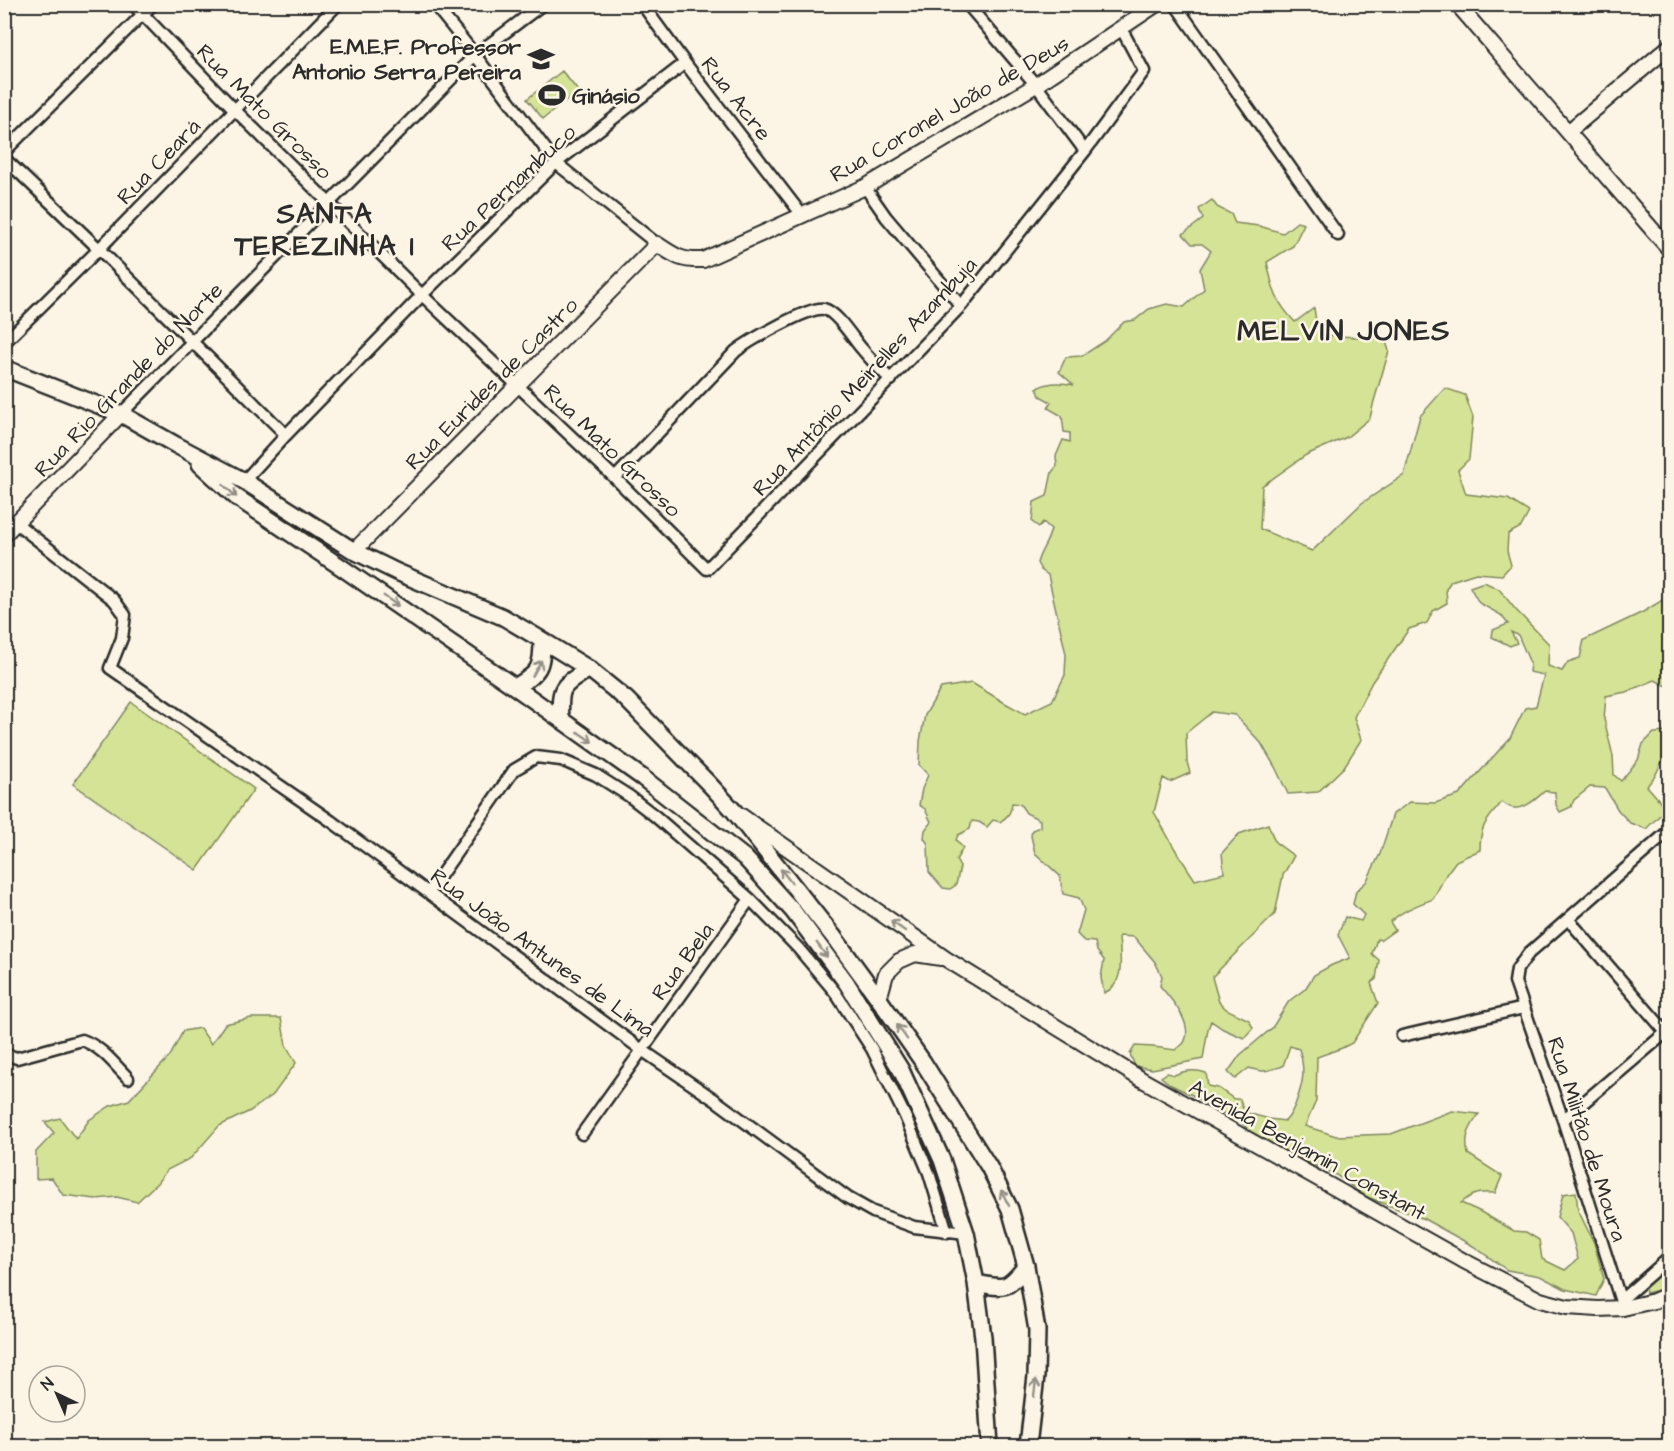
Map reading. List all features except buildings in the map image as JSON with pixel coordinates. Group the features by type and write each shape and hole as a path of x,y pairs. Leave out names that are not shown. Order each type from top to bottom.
{"main road":[{"path":"4,368 122,414 244,481 354,550 398,572 503,617 542,640 589,669 626,699 734,811 833,936 923,1062 989,1167 1010,1209 1026,1266 1037,1330 1036,1376 1028,1446"},
{"path":"187,451 236,497 515,687 643,778 745,858 793,910 846,982 901,1070 942,1160 966,1233 976,1283 983,1337 990,1446"},
{"path":"515,687 532,676 542,660 542,640"},
{"path":"561,719 559,696 566,684 589,669"},
{"path":"976,1283 1004,1287 1014,1280 1026,1266"}],"street":[{"name":"Rua Mato Grosso","path":"133,4 234,110 615,478 707,570"},
{"path":"4,152 153,4"},
{"name":"Rua Ceará","path":"4,343 338,4"},
{"path":"434,4 556,163 657,244"},
{"name":"Rua Rio Grande do Norte","path":"4,535 475,55 543,4"},
{"name":"Rua Acre","path":"642,4 802,214"},
{"path":"967,4 1036,85 1085,151"},
{"name":"Rua Coronel João de Deus","path":"657,244 676,256 688,260 703,260 864,187 1036,85 1157,4"},
{"path":"1175,4 1338,235"},
{"path":"1457,4 1670,250"},
{"name":"Rua Antônio Meirelles Azambuja","path":"707,570 961,306 1085,151 1144,71 1121,28"},
{"path":"1568,132 1670,46"},
{"name":"Rua Pernambuco","path":"244,481 422,294 556,163 685,63"},
{"path":"4,158 286,435"},
{"path":"864,187 886,217 961,306"},
{"name":"Rua Eurides de Castro","path":"354,550 657,244"},
{"path":"615,478 736,351 750,341 811,310 823,309 834,314 862,350 891,380"},
{"name":"Rua João Antunes de Lima","path":"16,523 114,600 125,615 122,638 110,668 331,820 642,1050 715,1100 848,1198 873,1212 914,1227 966,1233"},
{"path":"429,892 514,770 536,757 561,760 596,775 629,796 750,898 798,948 835,992 872,1049 905,1116 925,1163 947,1232"},
{"name":"Avenida Benjamin Constant","path":"734,811 946,959 1141,1079 1464,1261 1540,1300 1567,1307 1598,1309 1654,1301 1670,1294"},
{"path":"1563,1120 1668,1033 1568,919 1670,830"},
{"name":"Rua Bela","path":"582,1134 750,898"},
{"name":"Rua Militão de Moura","path":"1568,919 1522,960 1517,969 1515,982 1563,1120 1622,1304"},
{"name":"Avenida Benjamin Constant","path":"879,999 886,975 899,961 915,954 946,959"},
{"path":"1402,1036 1524,1008"},
{"path":"4,1054 17,1058 82,1040 92,1043 105,1053 128,1078"},
{"path":"1622,1304 1670,1257"}],"green space":[{"name":"Ginásio","path":"562,71 578,91 543,119 527,99"},
{"path":"1212,200 1217,207 1231,214 1235,223 1259,226 1283,233 1297,222 1304,224 1293,246 1267,262 1273,288 1283,308 1295,322 1314,308 1316,321 1326,335 1385,338 1389,351 1370,418 1347,437 1306,455 1262,486 1260,529 1312,551 1362,503 1404,475 1420,416 1445,388 1465,395 1473,417 1469,459 1458,470 1466,494 1508,499 1529,512 1521,527 1508,534 1507,551 1511,565 1502,575 1476,573 1451,581 1446,589 1447,603 1433,611 1427,623 1409,629 1372,682 1354,717 1361,740 1344,767 1318,792 1288,794 1261,743 1235,715 1212,712 1186,733 1187,762 1190,773 1170,782 1163,778 1154,812 1195,880 1224,873 1222,853 1239,834 1268,824 1275,842 1294,856 1283,875 1275,914 1212,977 1219,1002 1226,1009 1249,1020 1253,1028 1244,1038 1211,1021 1203,1059 1152,1069 1135,1066 1130,1054 1135,1046 1175,1050 1183,1044 1186,1037 1184,1021 1176,1005 1160,986 1162,976 1155,962 1134,937 1119,936 1119,976 1111,989 1104,993 1101,978 1104,960 1097,951 1095,942 1084,941 1077,934 1084,910 1079,898 1063,894 1060,876 1035,853 1031,836 1032,830 1040,827 1040,820 1026,813 1020,804 1012,803 1009,814 1000,822 993,820 987,827 972,821 970,829 958,835 956,840 963,848 956,860 960,867 956,885 950,889 943,888 929,872 928,844 924,838 925,830 931,822 925,809 919,805 928,775 919,765 920,741 925,715 941,688 972,683 1025,714 1052,701 1065,675 1066,654 1048,575 1037,563 1051,529 1043,522 1039,527 1032,522 1034,502 1047,496 1052,472 1057,466 1056,456 1063,440 1070,442 1070,433 1064,432 1062,416 1048,408 1051,402 1040,396 1037,388 1055,383 1074,385 1059,372 1066,357 1082,356 1105,341 1124,322 1135,320 1149,309 1167,304 1184,307 1204,289 1200,269 1211,251 1202,244 1192,244 1183,234 1203,219 1199,209"},
{"path":"1484,582 1499,589 1549,644 1548,666 1562,671 1568,662 1580,658 1584,640 1643,612 1669,596 1669,687 1655,680 1626,692 1606,696 1604,719 1613,756 1614,775 1621,781 1638,760 1643,744 1654,733 1669,732 1669,749 1647,786 1660,801 1664,811 1646,829 1630,823 1618,810 1605,788 1590,787 1574,800 1571,807 1560,812 1556,805 1555,792 1545,791 1520,808 1510,807 1502,802 1485,823 1481,834 1480,850 1456,861 1433,899 1400,914 1390,922 1395,930 1381,940 1377,939 1372,954 1379,960 1376,979 1371,983 1378,1003 1352,1043 1317,1057 1316,1101 1305,1126 1336,1136 1391,1134 1452,1111 1479,1114 1468,1133 1468,1154 1502,1176 1495,1193 1476,1194 1461,1203 1514,1231 1526,1232 1539,1240 1542,1259 1565,1270 1578,1259 1571,1233 1557,1217 1563,1194 1576,1192 1578,1210 1594,1243 1604,1279 1596,1296 1565,1289 1540,1276 1507,1270 1473,1246 1424,1219 1367,1197 1336,1175 1279,1150 1251,1133 1236,1118 1217,1111 1161,1077 1167,1073 1174,1075 1190,1071 1206,1073 1208,1086 1218,1088 1234,1099 1240,1099 1244,1112 1285,1121 1290,1116 1303,1077 1299,1049 1290,1046 1283,1066 1266,1071 1249,1068 1235,1079 1228,1072 1240,1055 1272,1028 1289,1001 1305,989 1314,975 1350,958 1338,935 1345,917 1361,921 1364,915 1353,904 1356,891 1366,882 1380,854 1393,814 1410,802 1435,803 1459,795 1510,738 1525,708 1536,706 1544,675 1529,672 1530,663 1518,635 1511,632 1517,643 1510,646 1492,637 1493,630 1508,624 1501,615 1479,603 1470,587"},
{"path":"131,702 254,789 197,870 73,784"},
{"path":"251,1018 281,1018 286,1045 296,1063 273,1095 250,1111 219,1126 191,1158 167,1170 137,1202 117,1197 96,1199 63,1195 52,1178 36,1179 36,1152 54,1133 45,1122 60,1118 76,1139 89,1120 110,1106 129,1100 170,1056 183,1031 200,1028 211,1044 225,1024"},
{"path":"1669,1263 1669,1285 1646,1293 1644,1284"}],"place":[{"name":"E.M.E.F. Professor Antonio Serra Pereira","path":"541,59"},
{"name":"Ginásio","path":"552,95"}],"district":[{"name":"SANTA TEREZINHA I","path":"325,229"},
{"name":"MELVIN JONES","path":"1344,330"}]}
